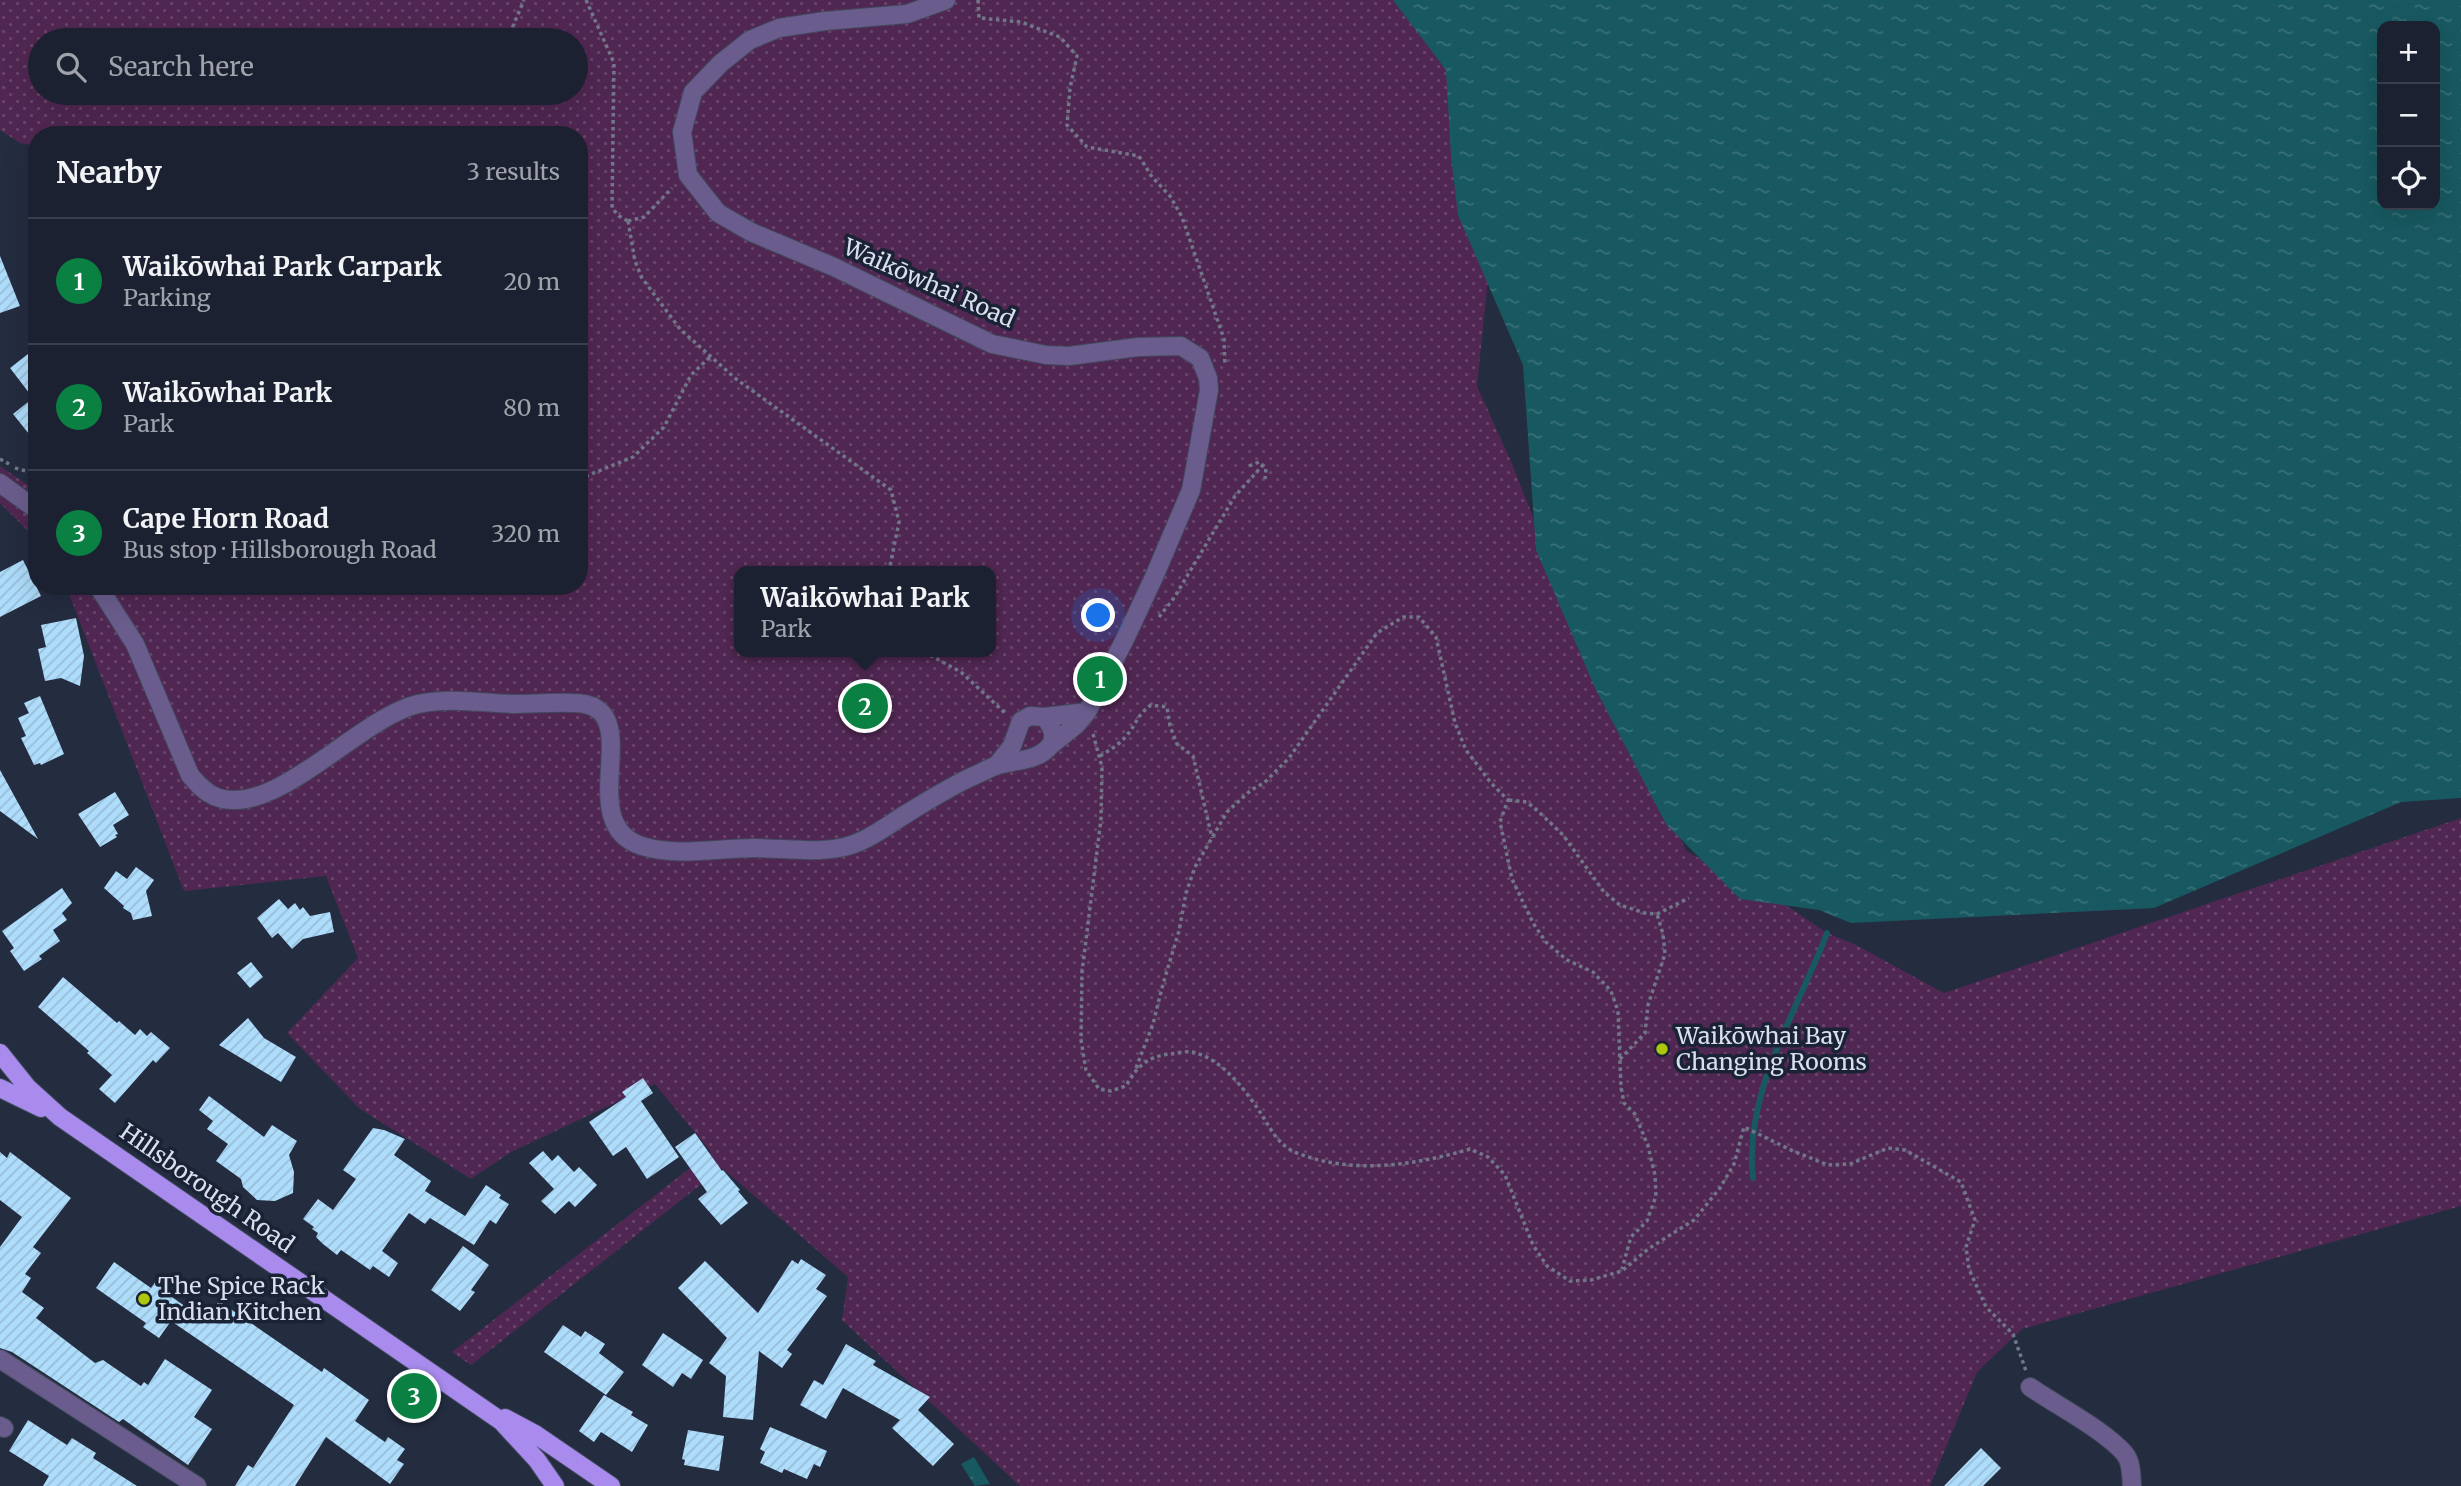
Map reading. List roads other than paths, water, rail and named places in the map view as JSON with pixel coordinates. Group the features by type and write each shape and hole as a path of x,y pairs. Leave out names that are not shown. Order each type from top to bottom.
{"main road":[{"name":"Hillsborough Road","path":"0,1053 28,1088 60,1117 501,1421 537,1460 555,1486"},
{"path":"0,1088 60,1117"},
{"path":"480,1405 534,1434 611,1486"}],"street":[{"name":"Waikōwhai Road","path":"105,595 135,644 190,775 202,789 215,797 230,800 263,795 281,786 391,714 416,705 453,701 511,704 576,702 594,708 609,723 611,734 608,792 614,825 630,841 662,849 821,850 851,845 953,786 996,766 1042,753 1076,725 1087,712 1125,639 1191,490 1209,390 1208,378 1200,358 1181,346 1138,347 1069,356 1046,355 992,344 834,267 751,232 718,214 688,175 681,132 693,92 721,62 750,40 779,28 802,24 908,14 946,0"},
{"path":"0,483 28,503"},
{"path":"996,766 1012,746 1021,721 1030,716 1087,712"},
{"path":"1045,717 1053,733 1051,745"},
{"path":"0,1359 197,1486"},
{"path":"2030,1387 2096,1431 2126,1455 2131,1467 2132,1486"}],"water":[{"path":"1393,0 2461,0 2461,798 2401,802 2154,908 1851,923 1819,910 1740,899 1666,824 1595,688 1536,550 1523,365 1458,215 1451,156 1446,70"},
{"path":"974,1457 990,1484 975,1486 961,1464"}],"waterway":[{"path":"1753,1178 1752,1146 1764,1083 1827,933"}],"place":[{"name":"Waikōwhai Park Carpark","path":"1100,679"},
{"name":"Waikōwhai Park","path":"865,706"},
{"name":"Waikōwhai Bay Changing Rooms","path":"1662,1049"},
{"name":"The Spice Rack Indian Kitchen","path":"144,1299"},
{"name":"Cape Horn Road","path":"414,1396"}]}
